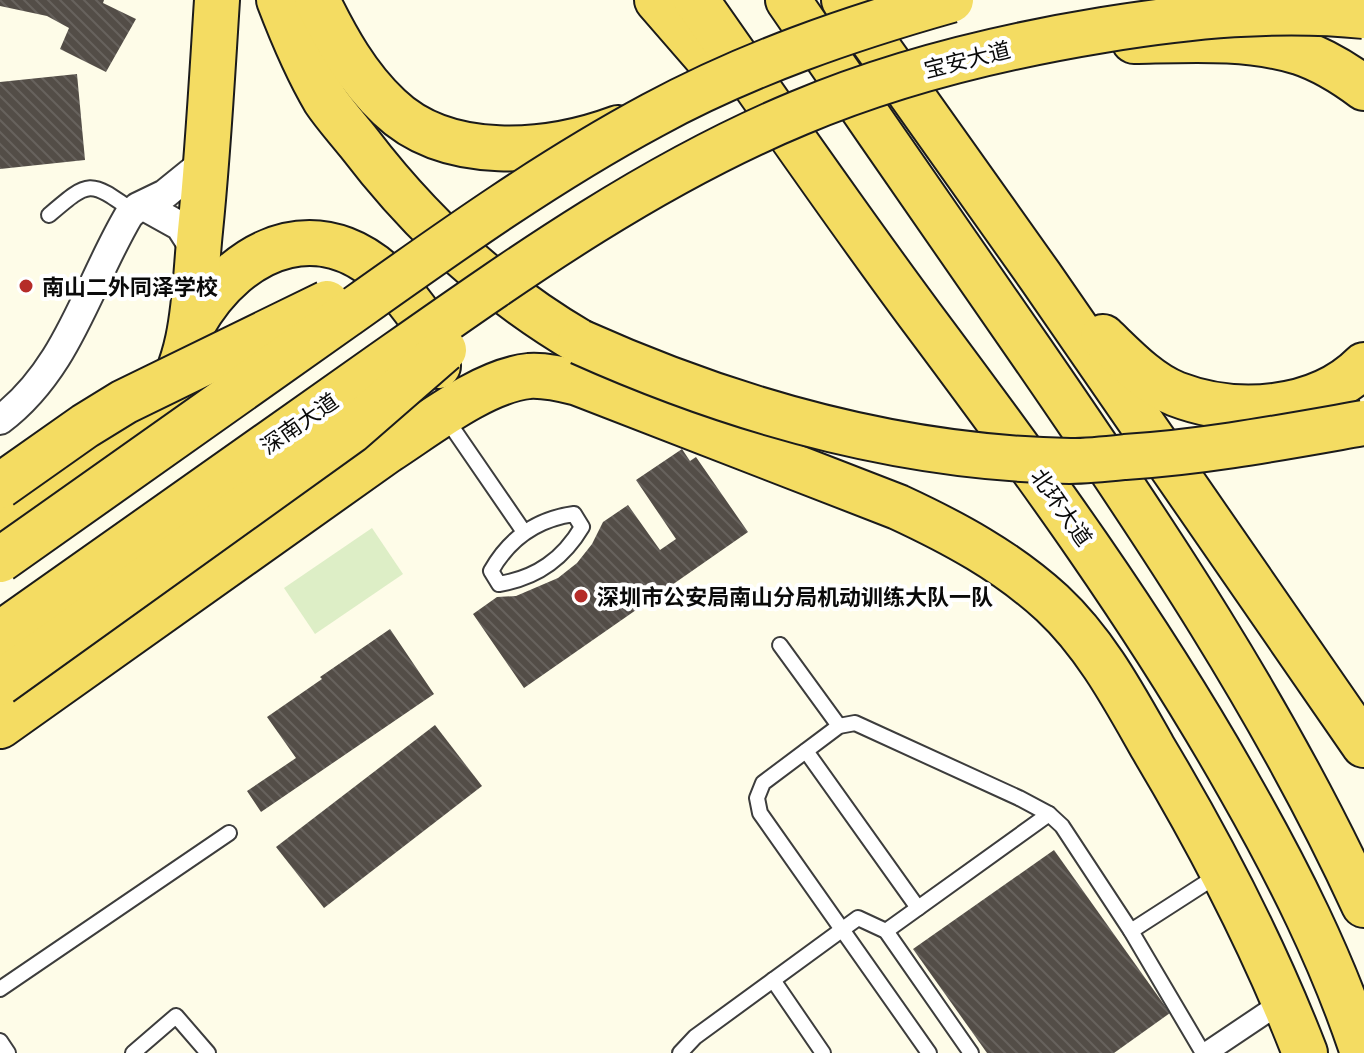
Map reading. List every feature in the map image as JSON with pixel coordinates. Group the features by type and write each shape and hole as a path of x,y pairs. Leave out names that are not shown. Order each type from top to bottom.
{"main road":[{"path":"0,530 142,427 173,384 191,328 207,160 217,0"},
{"path":"279,0 297,47 326,101 380,171 432,227 486,278 541,320 580,342 671,381 752,409 892,443 977,455 1072,461 1162,455 1249,444 1364,423"},
{"path":"317,0 370,89 391,110 416,128 441,138 476,146 554,144 596,136 654,114"},
{"path":"657,0 823,185"},
{"name":"北环大道","path":"696,0 823,185 1042,479 1165,660 1275,849 1321,941 1363,1053"},
{"path":"788,0 1119,479 1193,592 1265,712 1327,825 1364,905"},
{"path":"0,560 549,175 654,114 732,76 811,44 862,10 920,0"},
{"path":"862,10 951,0"},
{"path":"862,10 1040,276 1364,745"},
{"name":"宝安大道","path":"601,216 721,148 799,113 878,83 972,56 1170,19 1262,13 1364,16"},
{"path":"972,56 1069,44 1132,41 1247,43 1299,52 1336,68 1364,88"},
{"path":"0,683 351,431 534,270 601,216"},
{"name":"深南大道","path":"0,634 456,312 601,216"},
{"path":"0,486 124,402 312,311 464,232"},
{"path":"0,726 387,451 440,390 432,336 395,285 364,259 324,244 301,243 278,247 255,258 216,288 191,328"},
{"path":"1040,276 1134,366 1175,393 1220,405 1262,408 1315,396 1364,365"},
{"path":"440,390 483,391 528,376 578,383 898,507 943,528 1020,575 1054,605 1104,664 1197,821 1285,1000 1305,1053"},
{"path":"1165,660 1197,821"}],"street":[{"path":"0,420 33,392 58,357 124,222 138,208 185,180 207,160"},
{"path":"138,208 180,226 198,254"},
{"path":"1204,1053 1285,1000"}],"lane":[{"path":"49,215 79,189 101,189 138,208"},
{"path":"440,390 524,532"},
{"path":"574,514 582,527 562,555 548,567 516,581 499,584 491,571 499,557 524,532 557,516 574,514"},
{"path":"780,645 839,726"},
{"path":"929,1053 760,813 757,798 763,783 839,726 855,723 1049,814 1062,826 1131,931 1204,1053"},
{"path":"806,751 918,908"},
{"path":"886,931 1049,814"},
{"path":"0,989 229,833"},
{"path":"1131,931 1222,872"},
{"path":"680,1053 695,1037 858,918 886,931 971,1053"},
{"path":"773,980 823,1053"},
{"path":"133,1053 176,1016 208,1053"},
{"path":"0,1041 8,1053"}],"green space":[{"path":"372,528 403,574 315,634 284,588"}],"building":[{"path":"0,0 104,0 103,3 136,19 106,72 60,49 69,28 47,16 0,6"},
{"path":"77,74 85,160 0,169 0,82"},
{"name":"深圳市公安局南山分局机动训练大队一队","path":"682,449 690,461 696,457 748,532 524,688 473,614 497,597 516,596 558,578 577,563 592,544 603,522 628,505 660,550 676,539 636,480"},
{"path":"390,629 434,694 261,812 247,791 296,758 267,717"},
{"path":"435,725 482,786 324,908 276,847"},
{"path":"1054,850 1170,1013 1114,1053 987,1053 913,949"}],"place":[{"name":"南山二外同泽学校","path":"26,286"},
{"name":"深圳市公安局南山分局机动训练大队一队","path":"581,596"}]}
